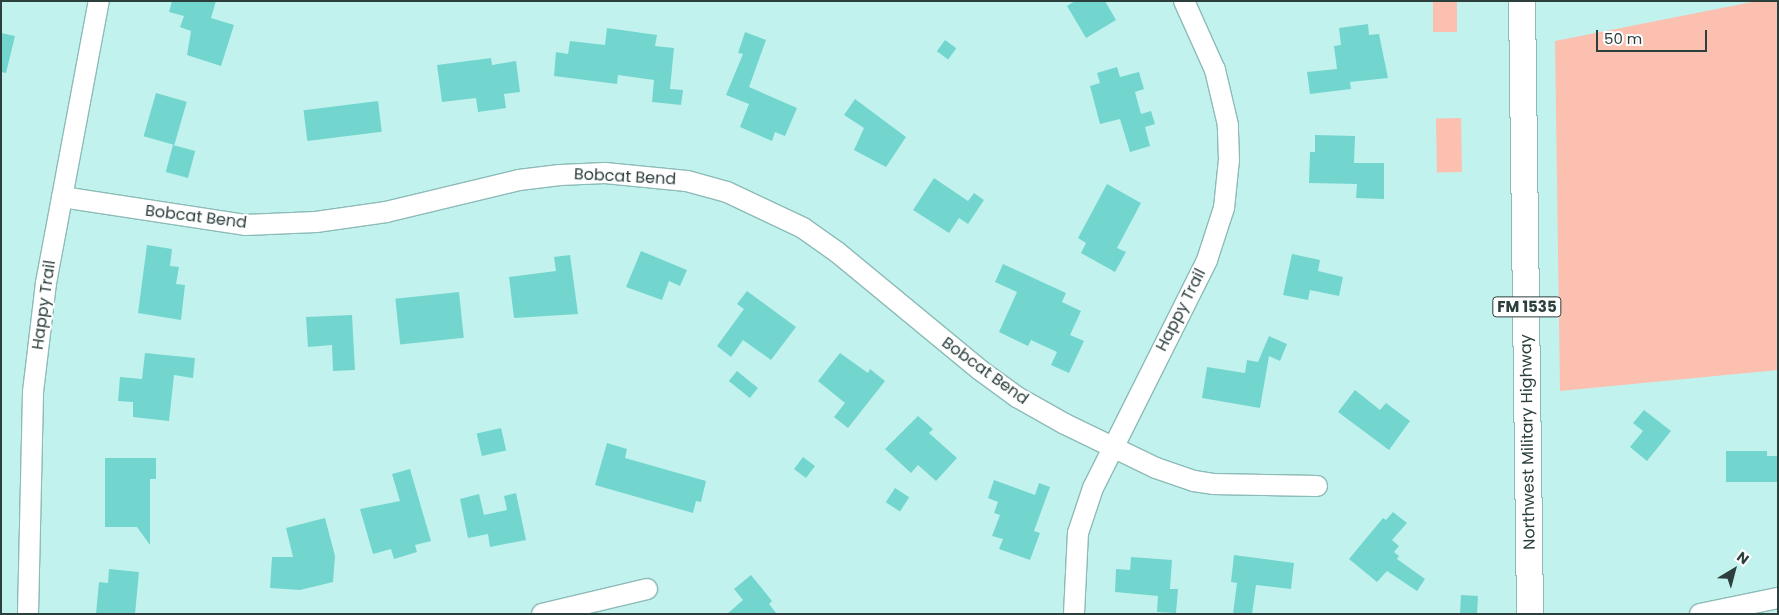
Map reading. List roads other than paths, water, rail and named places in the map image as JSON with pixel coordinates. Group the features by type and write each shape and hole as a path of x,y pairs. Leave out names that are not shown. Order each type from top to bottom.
{"main road":[{"name":"Northwest Military Highway","path":"1522,1 1530,614"}],"street":[{"name":"Happy Trail","path":"28,614 33,392 46,283 99,1"},
{"name":"Happy Trail","path":"1074,614 1078,533 1093,488 1206,260 1224,208 1228,183 1228,124 1221,87 1184,1"},
{"name":"Bobcat Bend","path":"62,197 244,225 316,222 386,212 519,180 560,175 605,173 687,181 766,208 803,228 843,256 897,304 1017,397 1156,468 1194,481 1213,484 1317,486"},
{"path":"542,614 646,589"},
{"path":"1700,614 1778,598"}]}
